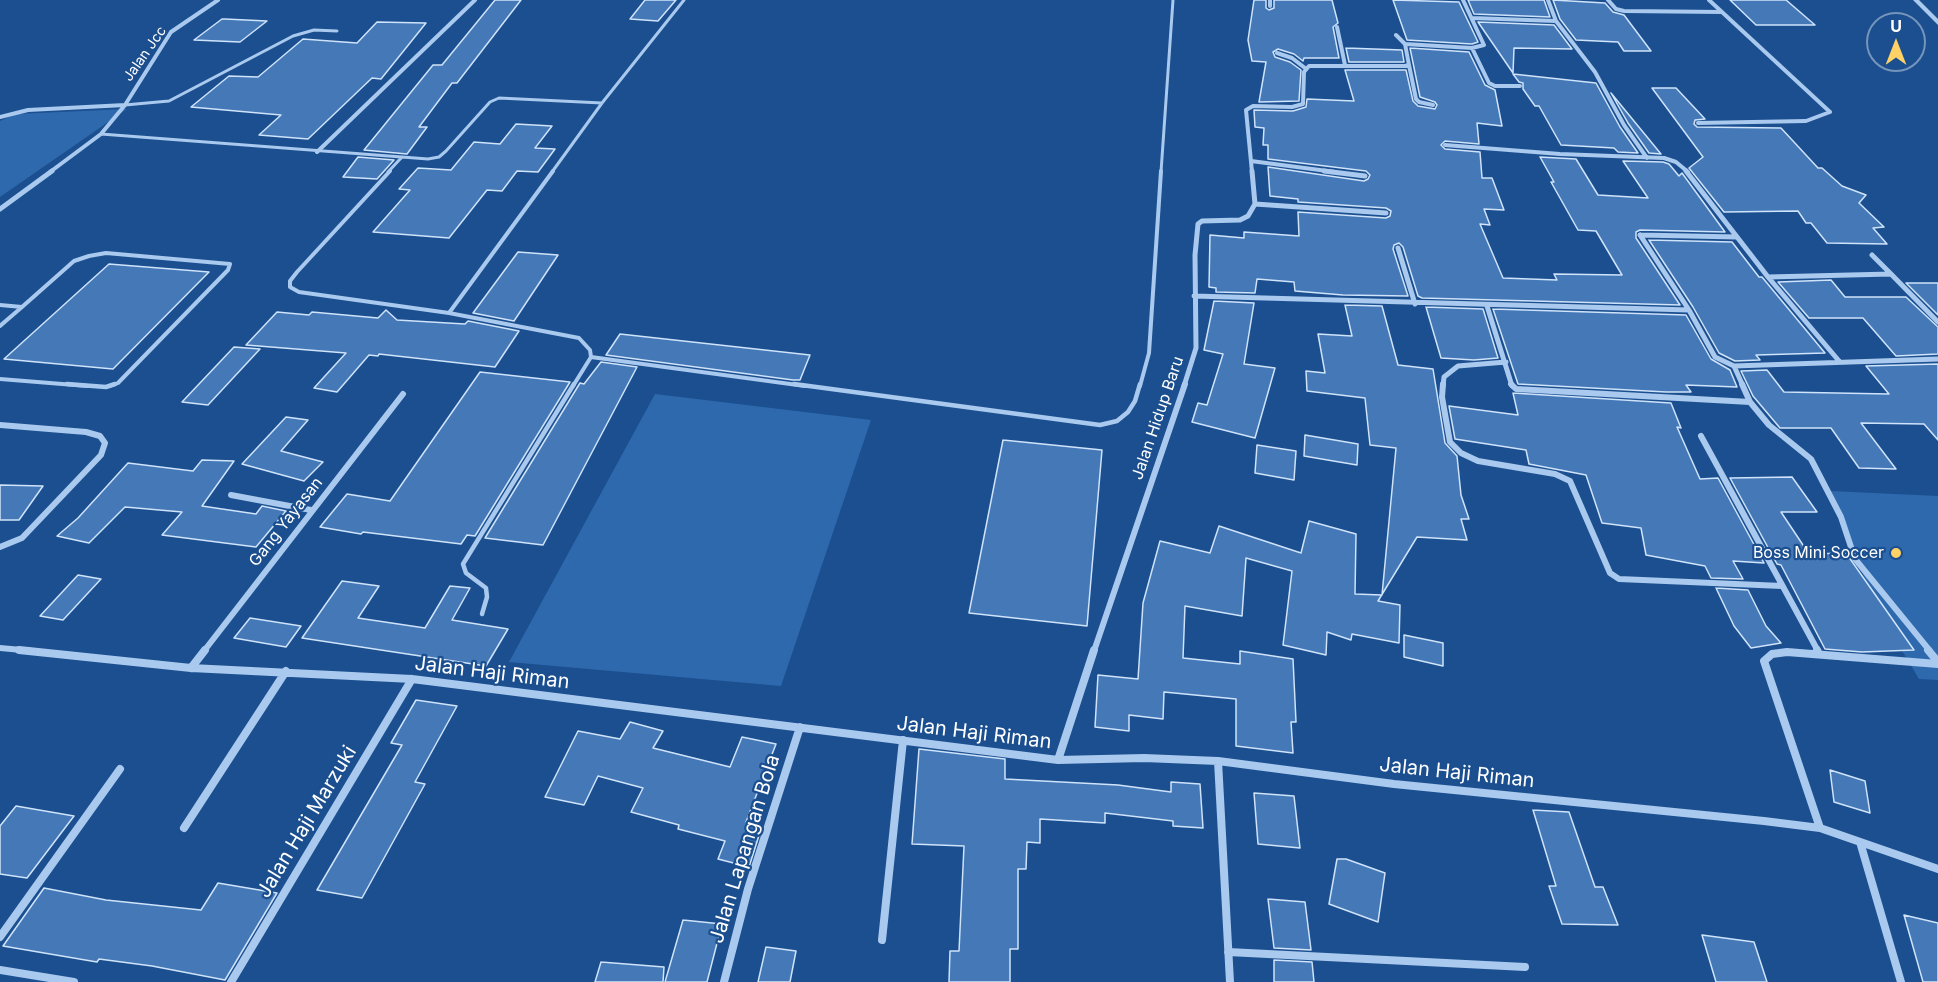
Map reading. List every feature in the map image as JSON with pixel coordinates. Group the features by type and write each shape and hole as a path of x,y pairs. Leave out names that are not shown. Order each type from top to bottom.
{"street":[{"name":"Jalan Jcc","path":"125,105 171,32 218,0"},
{"path":"317,152 476,0"},
{"path":"1270,0 1270,6"},
{"path":"1396,35 1405,44 1472,48 1484,45 1463,0"},
{"path":"1548,0 1556,21 1595,72 1624,125 1647,158"},
{"path":"1608,0 1616,9 1624,11 1722,12"},
{"path":"1698,123 1806,121 1830,112 1709,0"},
{"path":"1916,0 1938,23"},
{"path":"1472,18 1556,21"},
{"path":"1337,27 1342,42 1345,65"},
{"path":"1405,44 1416,99 1419,102 1433,105"},
{"path":"1472,48 1489,83 1495,86 1520,86"},
{"path":"1277,53 1292,58 1305,68"},
{"path":"1305,68 1314,65 1409,65"},
{"path":"1305,68 1304,104 1292,107 1253,105 1246,110 1256,204 1386,213"},
{"path":"0,117 28,110 125,105"},
{"path":"0,209 101,134 125,105"},
{"path":"1445,145 1560,154 1671,159 1682,165 1768,277 1839,361"},
{"path":"1251,161 1365,176"},
{"name":"Jalan Hidup Baru","path":"1058,760 1152,475 1191,369 1196,348 1194,296 1199,222 1240,220 1248,216 1256,204"},
{"path":"1737,237 1640,235 1689,310 1715,357 1734,366 1938,359"},
{"path":"1398,248 1415,304"},
{"path":"1872,255 1938,322"},
{"path":"1768,277 1891,274"},
{"path":"1194,296 1689,310"},
{"path":"1487,306 1512,386 1521,390 1750,402"},
{"path":"1506,362 1458,366 1444,377 1442,397 1450,442 1461,453 1478,461 1555,474 1570,481 1610,573 1620,579 1782,586"},
{"path":"1734,366 1750,402 1773,430 1811,459 1840,517 1855,559 1938,663"},
{"name":"Gang Yayasan","path":"191,668 403,394"},
{"path":"0,425 86,432 100,436 105,443 101,455 22,538 0,548"},
{"path":"1701,436 1819,654"},
{"path":"231,495 311,510"},
{"name":"Jalan Haji Riman","path":"0,648 191,668 412,679 1058,760 1154,758 1218,761 1394,784 1820,828 1938,869"},
{"path":"1820,828 1764,661 1772,654 1787,651 1938,663"},
{"path":"184,828 286,671"},
{"name":"Jalan Haji Marzuki","path":"231,982 412,679"},
{"name":"Jalan Lapangan Bola","path":"724,982 748,889 800,727"},
{"path":"882,940 903,740"},
{"path":"1218,761 1230,982"},
{"path":"0,937 120,769"},
{"path":"1860,842 1901,982"},
{"path":"1228,952 1525,967"},
{"path":"0,970 74,982"}],"lane":[{"path":"449,313 602,103 684,0"},
{"path":"591,357 1087,425 1117,421 1128,412 1135,401 1149,353 1173,0"},
{"path":"125,105 169,101 244,59 293,36 314,30 337,31"},
{"path":"101,134 402,158 439,157 490,102 498,98 509,96 602,103"},
{"path":"402,158 297,272 290,281 290,287 299,292 449,313 579,338 590,350 591,357 464,564 466,573 486,588 487,597 482,614"},
{"path":"0,326 74,261 89,256 106,253 230,264 220,279 118,383 106,387 0,379"},
{"path":"0,304 22,306"}],"shaded area":[{"path":"127,109 0,197 0,121 16,114"},
{"path":"655,394 871,420 781,686 509,662"},
{"name":"Boss Mini Soccer","path":"1830,491 1938,496 1938,680 1919,679 1877,609"}],"building":[{"path":"495,0 521,0 457,83 452,83 419,127 427,127 407,154 364,150 433,65 442,65"},
{"path":"645,0 676,0 658,21 630,19"},
{"path":"1254,0 1266,0 1266,8 1269,10 1274,8 1274,0 1332,0 1338,23 1333,27 1339,58 1304,58 1303,61 1294,54 1278,49 1273,52 1275,57 1290,62 1301,70 1299,101 1259,102 1266,62 1252,61 1248,40"},
{"path":"1393,0 1459,2 1478,42 1472,44 1407,40"},
{"path":"1468,0 1544,0 1550,17 1474,14"},
{"path":"1553,0 1605,3 1613,12 1624,15 1651,51 1624,51 1618,42 1576,40 1560,19"},
{"path":"1730,0 1786,0 1815,25 1756,25"},
{"path":"222,19 267,21 240,42 194,40"},
{"path":"377,22 426,23 381,79 372,78 308,139 259,135 281,115 191,107 229,76 258,77 303,39 357,43"},
{"path":"1478,22 1554,25 1572,49 1514,48 1513,73"},
{"path":"1346,48 1402,50 1404,62 1349,62"},
{"path":"1410,48 1469,52 1485,85 1495,90 1502,126 1477,123 1479,144 1445,141 1441,145 1445,149 1480,152 1482,178 1492,178 1504,210 1484,209 1490,225 1480,224 1503,278 1557,280 1554,274 1622,275 1596,231 1578,230 1540,157 1576,159 1598,195 1648,198 1623,161 1663,162 1669,164 1679,176 1682,173 1725,232 1640,230 1636,232 1636,238 1680,305 1422,298 1418,296 1403,247 1399,243 1394,245 1393,249 1408,296 1343,295 1295,291 1294,282 1257,279 1255,293 1216,292 1216,288 1209,287 1210,235 1244,238 1244,232 1299,236 1298,212 1386,218 1390,216 1391,211 1386,208 1298,202 1298,199 1270,196 1268,167 1364,181 1370,175 1366,171 1268,159 1268,145 1263,145 1264,128 1255,127 1254,110 1293,111 1306,107 1307,99 1354,101 1345,70 1406,70 1413,101 1418,106 1435,109 1437,105 1435,102 1420,97"},
{"path":"1513,74 1596,83 1620,127 1638,153 1618,152 1614,148 1561,145 1539,106 1535,106 1523,89 1523,83 1519,82"},
{"path":"1652,88 1676,88 1705,119 1695,120 1694,124 1697,127 1781,128 1818,168 1822,168 1842,186 1866,195 1859,203 1884,227 1873,228 1887,244 1827,243 1811,223 1806,223 1798,211 1724,212 1689,168 1703,157"},
{"path":"1611,93 1661,154 1649,153"},
{"path":"516,124 552,126 535,148 555,149 538,172 517,171 502,191 487,190 449,238 373,232 410,190 399,189 418,168 451,170 474,142 500,144"},
{"path":"358,157 394,160 377,179 343,177"},
{"path":"1649,240 1732,242 1825,353 1756,355 1760,360 1735,361 1719,353 1693,307"},
{"path":"518,252 558,255 514,321 473,313"},
{"path":"109,264 209,272 113,369 4,359"},
{"path":"1831,280 1845,297 1906,297 1938,327 1938,354 1896,356 1863,318 1809,318 1778,282"},
{"path":"1906,283 1938,283 1938,315"},
{"path":"1214,301 1254,303 1244,364 1275,368 1255,438 1192,422 1198,403 1207,405 1223,354 1204,350"},
{"path":"1345,305 1382,306 1398,365 1433,369 1445,443 1457,456 1461,495 1469,519 1461,519 1467,540 1417,537 1382,594 1396,448 1370,445 1365,398 1307,391 1306,371 1325,373 1318,334 1352,336"},
{"path":"1426,307 1483,309 1498,358 1474,360 1441,358"},
{"path":"1493,309 1686,315 1711,359 1730,370 1737,387 1686,385 1691,392 1666,392 1518,384"},
{"path":"386,310 397,320 465,324 468,321 519,331 495,367 379,354 378,356 369,355 337,392 314,388 346,353 246,345 277,312 309,315 312,312 378,318"},
{"path":"620,334 810,355 800,380 793,380 606,355"},
{"path":"234,347 260,349 208,405 182,402"},
{"path":"601,362 637,367 543,545 485,538 580,383 584,384"},
{"path":"1938,364 1938,440 1924,424 1861,423 1896,469 1859,468 1831,428 1780,428 1753,396 1741,371 1767,370 1784,392 1889,394 1866,366"},
{"path":"480,372 570,382 475,536 467,535 461,544 363,532 361,534 320,527 347,494 390,501"},
{"path":"1513,393 1671,403 1681,428 1677,427 1700,479 1718,478 1764,563 1733,561 1743,579 1711,578 1705,566 1646,555 1641,528 1602,523 1586,475 1529,464 1526,450 1455,439 1449,406 1518,415"},
{"path":"286,417 308,420 281,451 323,462 304,481 242,464"},
{"path":"1305,435 1358,444 1357,465 1304,456"},
{"path":"1003,440 1102,450 1087,626 969,613"},
{"path":"1257,445 1296,451 1294,480 1255,473"},
{"path":"202,460 234,461 202,506 256,514 262,506 286,511 256,547 162,535 182,512 125,507 89,543 57,536 78,518 128,463 193,471"},
{"path":"1792,477 1817,512 1781,512 1809,554 1846,553 1914,650 1862,652 1825,649 1781,565 1777,564 1730,478"},
{"path":"0,485 43,486 19,520 0,520"},
{"path":"1309,521 1356,534 1355,594 1382,595 1378,601 1400,605 1399,643 1352,634 1351,640 1327,632 1326,655 1283,645 1292,571 1246,558 1242,616 1185,606 1183,658 1240,664 1240,651 1293,659 1296,722 1291,722 1293,753 1236,746 1236,699 1164,692 1163,719 1129,715 1129,731 1095,727 1098,675 1138,679 1143,603 1160,541 1210,553 1219,526 1301,553"},
{"path":"78,575 101,579 63,620 40,616"},
{"path":"342,581 379,586 358,618 425,628 450,586 470,588 452,620 508,629 486,666 302,638"},
{"path":"1716,588 1748,590 1766,626 1781,643 1751,648 1734,626"},
{"path":"250,618 301,626 286,647 234,638"},
{"path":"1404,635 1443,643 1443,666 1404,657"},
{"path":"416,700 457,706 415,782 425,784 362,898 317,890 402,745 391,743"},
{"path":"630,722 663,731 653,748 730,767 742,737 776,744 746,822 762,826 749,867 718,859 725,841 678,829 679,825 631,812 643,788 598,776 584,805 545,797 578,731 620,739"},
{"path":"919,749 1005,759 1005,779 1118,785 1171,792 1171,782 1200,784 1203,828 1173,826 1173,821 1105,813 1105,823 1040,819 1040,843 1027,842 1026,869 1018,869 1018,949 1010,949 1010,982 949,982 950,951 959,951 964,846 912,844"},
{"path":"1830,770 1865,781 1870,813 1834,802"},
{"path":"1254,793 1294,796 1300,848 1258,844"},
{"path":"16,806 74,816 27,878 0,874 0,826"},
{"path":"1533,810 1569,812 1595,887 1603,887 1618,925 1562,924 1549,886 1556,886"},
{"path":"1337,859 1346,859 1385,873 1378,922 1329,904"},
{"path":"218,883 277,893 225,980 152,966 99,959 97,962 3,946 44,888 106,900 201,910"},
{"path":"1268,899 1305,902 1311,950 1274,948"},
{"path":"1904,915 1938,923 1938,982 1923,982"},
{"path":"683,920 722,924 707,982 665,982"},
{"path":"1702,935 1754,942 1767,982 1716,982"},
{"path":"766,947 796,951 790,982 758,982"},
{"path":"1274,960 1312,962 1314,982 1274,982"},
{"path":"601,962 664,967 663,982 595,982"}],"place":[{"name":"Boss Mini Soccer","path":"1896,553"}]}
